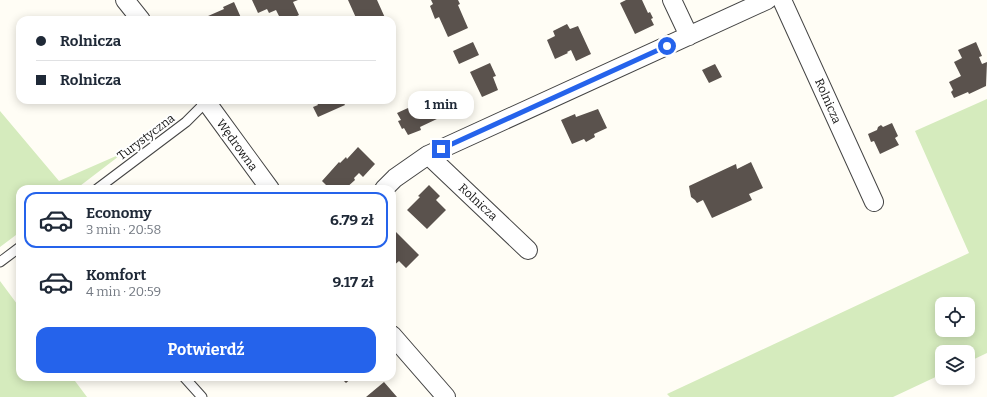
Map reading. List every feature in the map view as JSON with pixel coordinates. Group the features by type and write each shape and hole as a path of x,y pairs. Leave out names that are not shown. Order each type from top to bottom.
{"street":[{"path":"125,0 138,16"},
{"path":"672,0 689,36"},
{"path":"388,185 395,178 428,155 767,0"},
{"name":"Rolnicza","path":"782,0 874,202"},
{"name":"Wędrowna","path":"208,104 267,185"},
{"name":"Rolnicza","path":"428,155 528,250"},
{"path":"396,340 446,397"}],"lane":[{"name":"Turystyczna","path":"102,185 186,122 203,104"},
{"path":"0,262 16,250"},
{"path":"188,381 202,397"}],"green space":[{"path":"987,99 987,353 975,359 975,345 935,345 935,377 893,397 670,397 667,394 969,253 915,131"},
{"path":"0,111 59,181 123,153 81,185 16,185 16,235 0,247"},
{"path":"0,281 16,303 16,381 75,381 87,397 0,397"}],"building":[{"path":"252,0 298,0 293,2 299,15 297,16 279,16 276,10 269,13 267,9 258,13"},
{"path":"348,0 377,0 384,16 355,16"},
{"path":"431,0 458,0 460,4 458,5 468,28 448,37 439,17 435,19 430,6 433,4"},
{"path":"626,0 642,0 648,13 650,12 653,18 651,19 654,25 635,34 620,3"},
{"path":"234,2 240,16 208,16 224,9 223,7"},
{"path":"567,24 570,29 578,26 591,54 576,61 571,50 555,59 547,40 555,36 553,31"},
{"path":"473,42 479,55 459,64 453,51"},
{"path":"976,42 982,56 979,57 982,64 987,62 986,86 969,94 968,92 954,98 951,92 953,90 949,82 961,76 954,62 962,58 958,50"},
{"path":"490,63 496,76 493,77 498,90 482,97 470,72"},
{"path":"715,64 722,77 709,83 702,70"},
{"path":"430,98 439,118 420,127 421,130 408,135 404,128 402,129 398,121 401,120 397,113"},
{"path":"318,105 345,105 318,117 313,107"},
{"path":"598,109 607,128 594,134 595,137 586,142 584,139 572,144 561,120 575,114 576,117"},
{"path":"892,123 898,136 895,138 899,145 880,154 874,141 871,142 868,134 877,130 881,125 883,127"},
{"path":"358,147 375,164 363,177 359,173 354,178 355,180 349,185 326,185 322,181 339,162 340,163 346,157 347,159"},
{"path":"751,162 763,188 749,194 752,200 712,218 703,200 697,203 691,197 689,186 736,164 737,169"},
{"path":"429,185 440,196 436,200 446,210 427,229 407,210"},
{"path":"396,232 419,255 406,268 399,261 396,264"},
{"path":"384,382 397,397 366,397"}],"route":[{"path":"441,149 667,46"}]}
